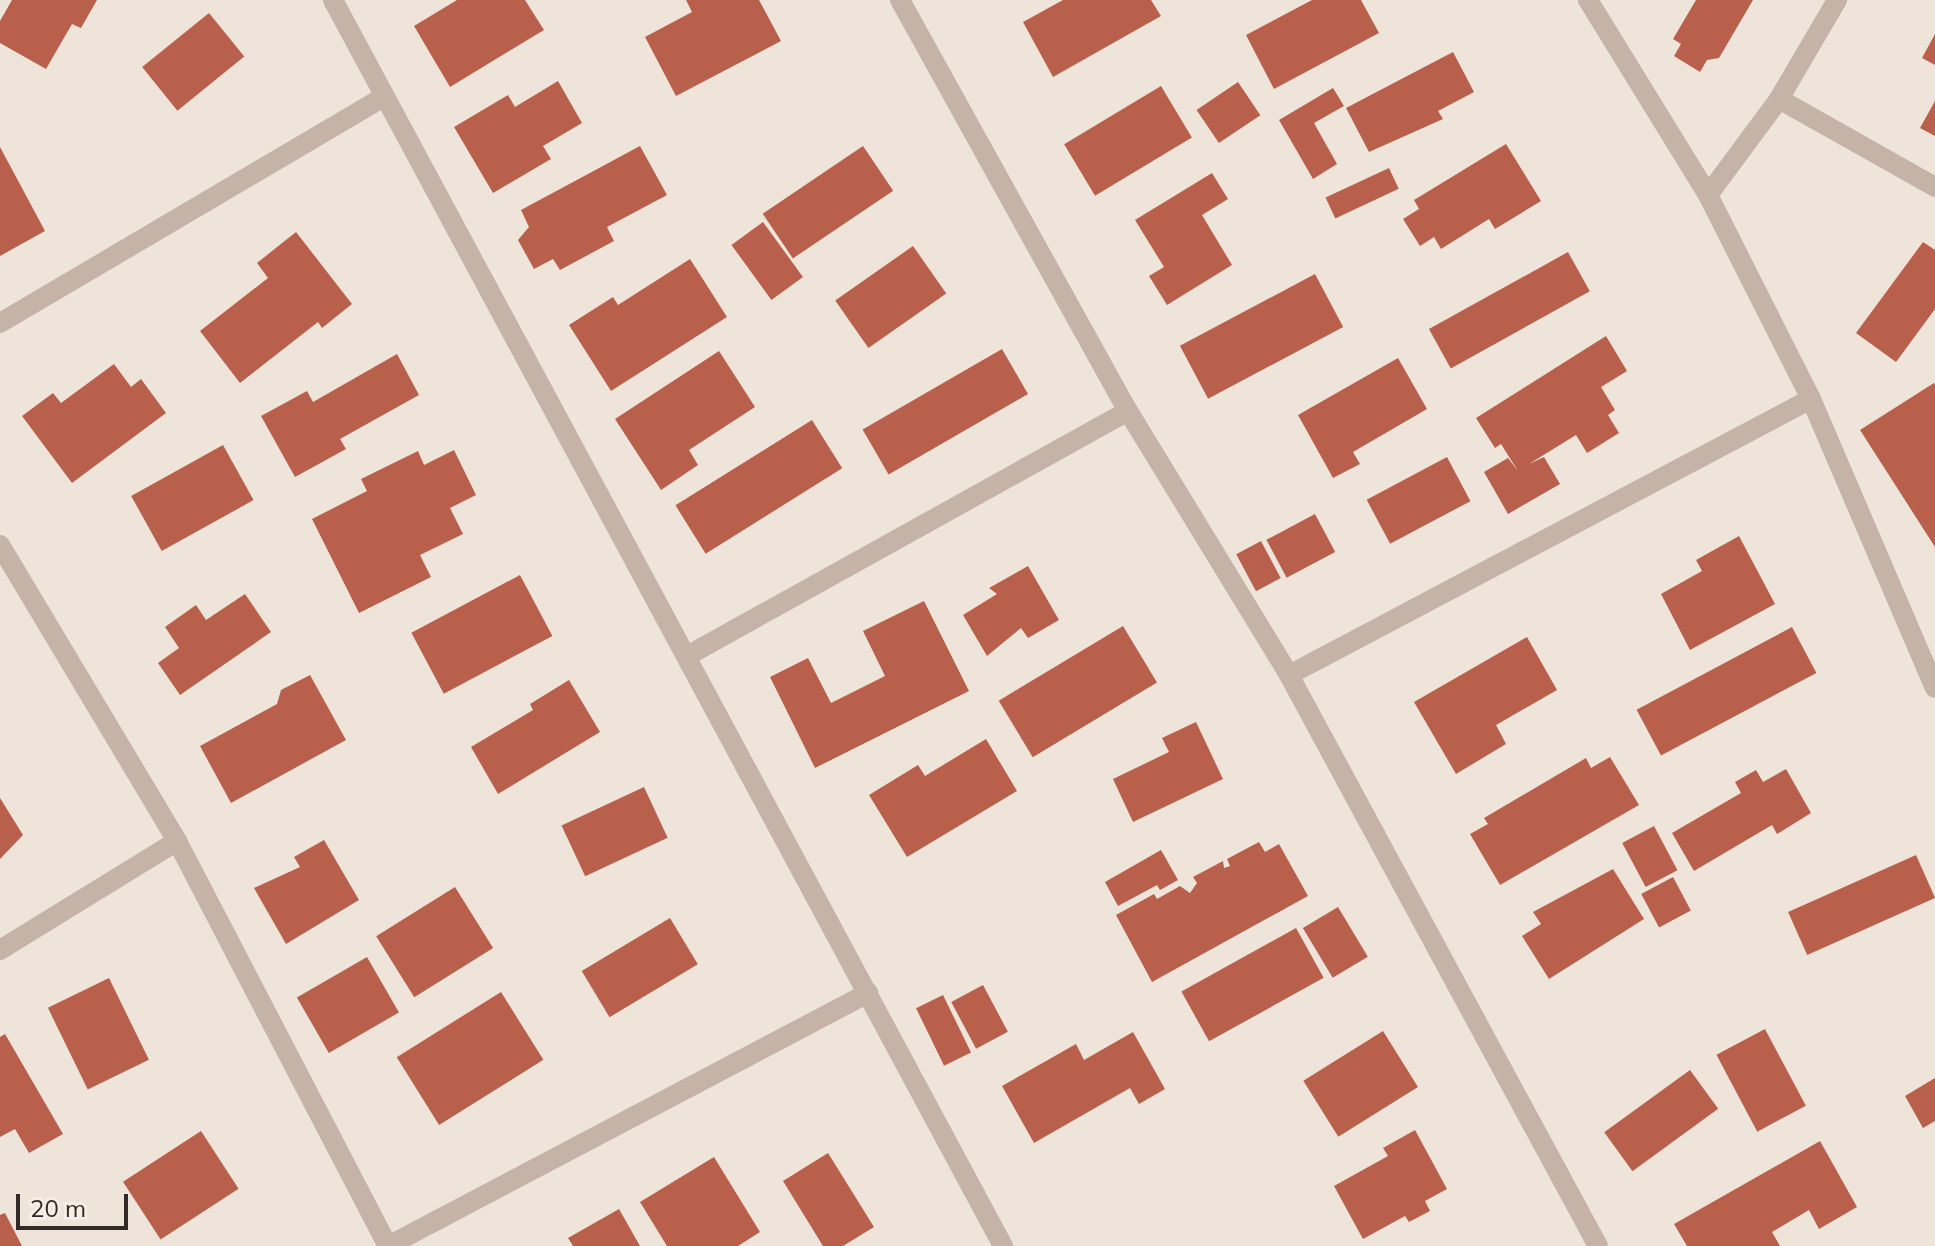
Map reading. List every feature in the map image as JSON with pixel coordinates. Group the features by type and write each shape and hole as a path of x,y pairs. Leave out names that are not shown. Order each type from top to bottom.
{"street":[{"path":"333,0 1003,1246"},
{"path":"900,0 1128,411 1289,675 1598,1246"},
{"path":"1588,0 1708,195 1811,399 1935,688"},
{"path":"1708,195 1779,99 1837,0"},
{"path":"0,323 383,97"},
{"path":"1779,99 1935,187"},
{"path":"1289,675 1811,399"},
{"path":"687,656 1128,411"},
{"path":"0,545 177,841 388,1246 868,993"},
{"path":"0,950 177,841"}],"building":[{"path":"12,0 97,0 81,28 72,24 46,69 0,43 0,21"},
{"path":"457,0 525,0 544,30 450,87 414,26"},
{"path":"686,0 759,0 781,41 676,96 645,37 692,12"},
{"path":"1063,0 1151,0 1161,16 1053,77 1023,22"},
{"path":"1312,0 1361,0 1379,33 1274,89 1246,35"},
{"path":"1696,0 1753,0 1719,58 1707,60 1700,72 1674,56 1681,44 1673,39"},
{"path":"209,13 244,57 177,111 142,67"},
{"path":"1935,34 1935,65 1922,58"},
{"path":"1453,52 1474,92 1438,111 1443,119 1369,152 1346,108"},
{"path":"558,81 582,123 543,146 551,159 493,193 454,127 508,95 515,107"},
{"path":"1238,82 1260,115 1219,143 1197,110"},
{"path":"1161,86 1192,137 1095,196 1064,144"},
{"path":"1333,88 1344,106 1314,123 1337,164 1313,179 1279,120"},
{"path":"1935,101 1935,136 1920,128"},
{"path":"1506,144 1541,201 1495,229 1489,219 1441,249 1434,237 1420,246 1403,219 1419,209 1414,200"},
{"path":"640,146 667,195 607,227 614,241 560,270 553,259 534,269 518,240 529,227 521,210"},
{"path":"863,146 893,191 793,258 763,214"},
{"path":"0,147 45,231 0,256"},
{"path":"1389,168 1399,189 1335,218 1326,198"},
{"path":"1212,173 1228,199 1202,215 1232,265 1167,305 1149,276 1164,267 1135,220"},
{"path":"763,222 803,277 771,300 731,245"},
{"path":"296,232 352,304 322,328 318,322 240,383 200,331 268,278 257,263"},
{"path":"1923,242 1935,250 1935,309 1896,362 1856,333"},
{"path":"913,246 946,294 868,348 835,300"},
{"path":"1568,252 1590,291 1451,368 1429,329"},
{"path":"690,259 727,317 611,391 569,325 613,297 618,305"},
{"path":"1315,274 1343,327 1208,399 1180,346"},
{"path":"1606,336 1627,371 1601,387 1615,410 1608,415 1619,433 1587,453 1576,435 1529,464 1544,457 1560,484 1508,514 1484,472 1508,458 1518,471 1501,444 1495,448 1476,418"},
{"path":"1002,349 1028,394 889,475 863,430"},
{"path":"719,351 755,407 689,450 698,465 661,490 615,419"},
{"path":"397,354 419,395 340,439 346,449 295,477 261,416 307,391 313,402"},
{"path":"1398,358 1427,409 1353,452 1360,464 1333,478 1298,415"},
{"path":"114,364 131,387 141,379 166,413 72,483 22,416 53,393 61,403"},
{"path":"1935,385 1935,547 1860,430"},
{"path":"812,420 842,468 706,554 675,505"},
{"path":"223,445 254,500 162,551 131,496"},
{"path":"454,450 476,495 450,508 463,534 420,555 431,577 359,613 312,519 367,491 361,479 418,451 424,465"},
{"path":"1447,457 1470,501 1390,544 1367,500"},
{"path":"1315,514 1335,552 1287,578 1266,540"},
{"path":"1739,536 1775,604 1690,650 1661,594 1702,571 1696,560"},
{"path":"1261,541 1281,578 1256,591 1236,554"},
{"path":"1028,566 1059,620 1028,638 1021,628 987,656 963,615 997,594 989,588"},
{"path":"520,575 552,636 444,694 411,633"},
{"path":"245,594 271,632 180,695 158,663 179,648 165,627 196,605 206,620"},
{"path":"924,601 969,691 815,768 770,677 808,658 831,703 885,676 863,631"},
{"path":"1123,626 1157,683 1033,757 999,701"},
{"path":"1792,627 1816,673 1661,756 1637,710"},
{"path":"1527,637 1557,690 1496,725 1506,744 1456,774 1414,702"},
{"path":"310,675 346,740 231,803 200,746 277,704 281,690"},
{"path":"569,680 600,732 498,794 471,747 533,710 530,704"},
{"path":"1196,722 1223,779 1133,822 1113,779 1169,752 1162,738"},
{"path":"986,739 1017,791 907,857 869,795 918,765 925,776"},
{"path":"1610,757 1639,805 1500,885 1470,834 1488,824 1484,818 1586,758 1591,768"},
{"path":"1786,769 1811,813 1777,834 1772,825 1694,871 1672,833 1741,793 1735,782 1756,770 1763,782"},
{"path":"644,787 668,838 585,876 562,825"},
{"path":"0,798 23,835 0,859"},
{"path":"1654,826 1677,870 1646,887 1622,843"},
{"path":"324,840 359,900 286,944 254,888 300,867 294,857"},
{"path":"1259,842 1265,852 1279,844 1308,896 1152,982 1116,915 1154,894 1157,899 1180,886 1190,893 1197,883 1193,877 1223,861 1224,868 1230,866 1227,859"},
{"path":"1161,850 1178,880 1160,890 1157,885 1118,906 1105,882"},
{"path":"1916,855 1935,898 1807,955 1788,912"},
{"path":"1613,869 1644,919 1549,979 1522,936 1541,924 1533,912"},
{"path":"1673,877 1691,911 1659,927 1641,894"},
{"path":"455,887 493,948 414,997 376,936"},
{"path":"1338,907 1368,957 1333,978 1303,928"},
{"path":"670,918 698,964 610,1017 582,971"},
{"path":"1296,928 1324,978 1209,1041 1181,992"},
{"path":"367,957 399,1012 329,1053 297,998"},
{"path":"109,978 149,1060 88,1090 48,1008"},
{"path":"983,985 1008,1032 976,1049 951,1002"},
{"path":"501,992 543,1060 439,1125 397,1057"},
{"path":"943,995 971,1053 944,1066 916,1008"},
{"path":"1765,1029 1806,1106 1757,1132 1716,1055"},
{"path":"1383,1031 1418,1087 1338,1137 1303,1081"},
{"path":"1133,1032 1165,1089 1139,1104 1130,1088 1034,1143 1002,1086 1076,1044 1084,1060"},
{"path":"5,1034 63,1134 29,1153 15,1129 0,1137 0,1037"},
{"path":"1690,1070 1718,1109 1632,1171 1604,1132"},
{"path":"1935,1078 1935,1121 1923,1128 1905,1096"},
{"path":"1415,1130 1447,1189 1425,1201 1430,1211 1409,1222 1405,1216 1363,1239 1334,1186 1388,1156 1383,1148"},
{"path":"201,1131 239,1189 161,1240 123,1182"},
{"path":"1820,1141 1857,1207 1819,1229 1809,1210 1772,1232 1780,1246 1687,1246 1674,1224"},
{"path":"828,1153 874,1227 843,1246 823,1246 783,1181"},
{"path":"714,1157 760,1232 738,1246 667,1246 640,1202"},
{"path":"619,1209 640,1246 573,1246 568,1238"},
{"path":"5,1213 22,1246 0,1246 0,1215"}]}
